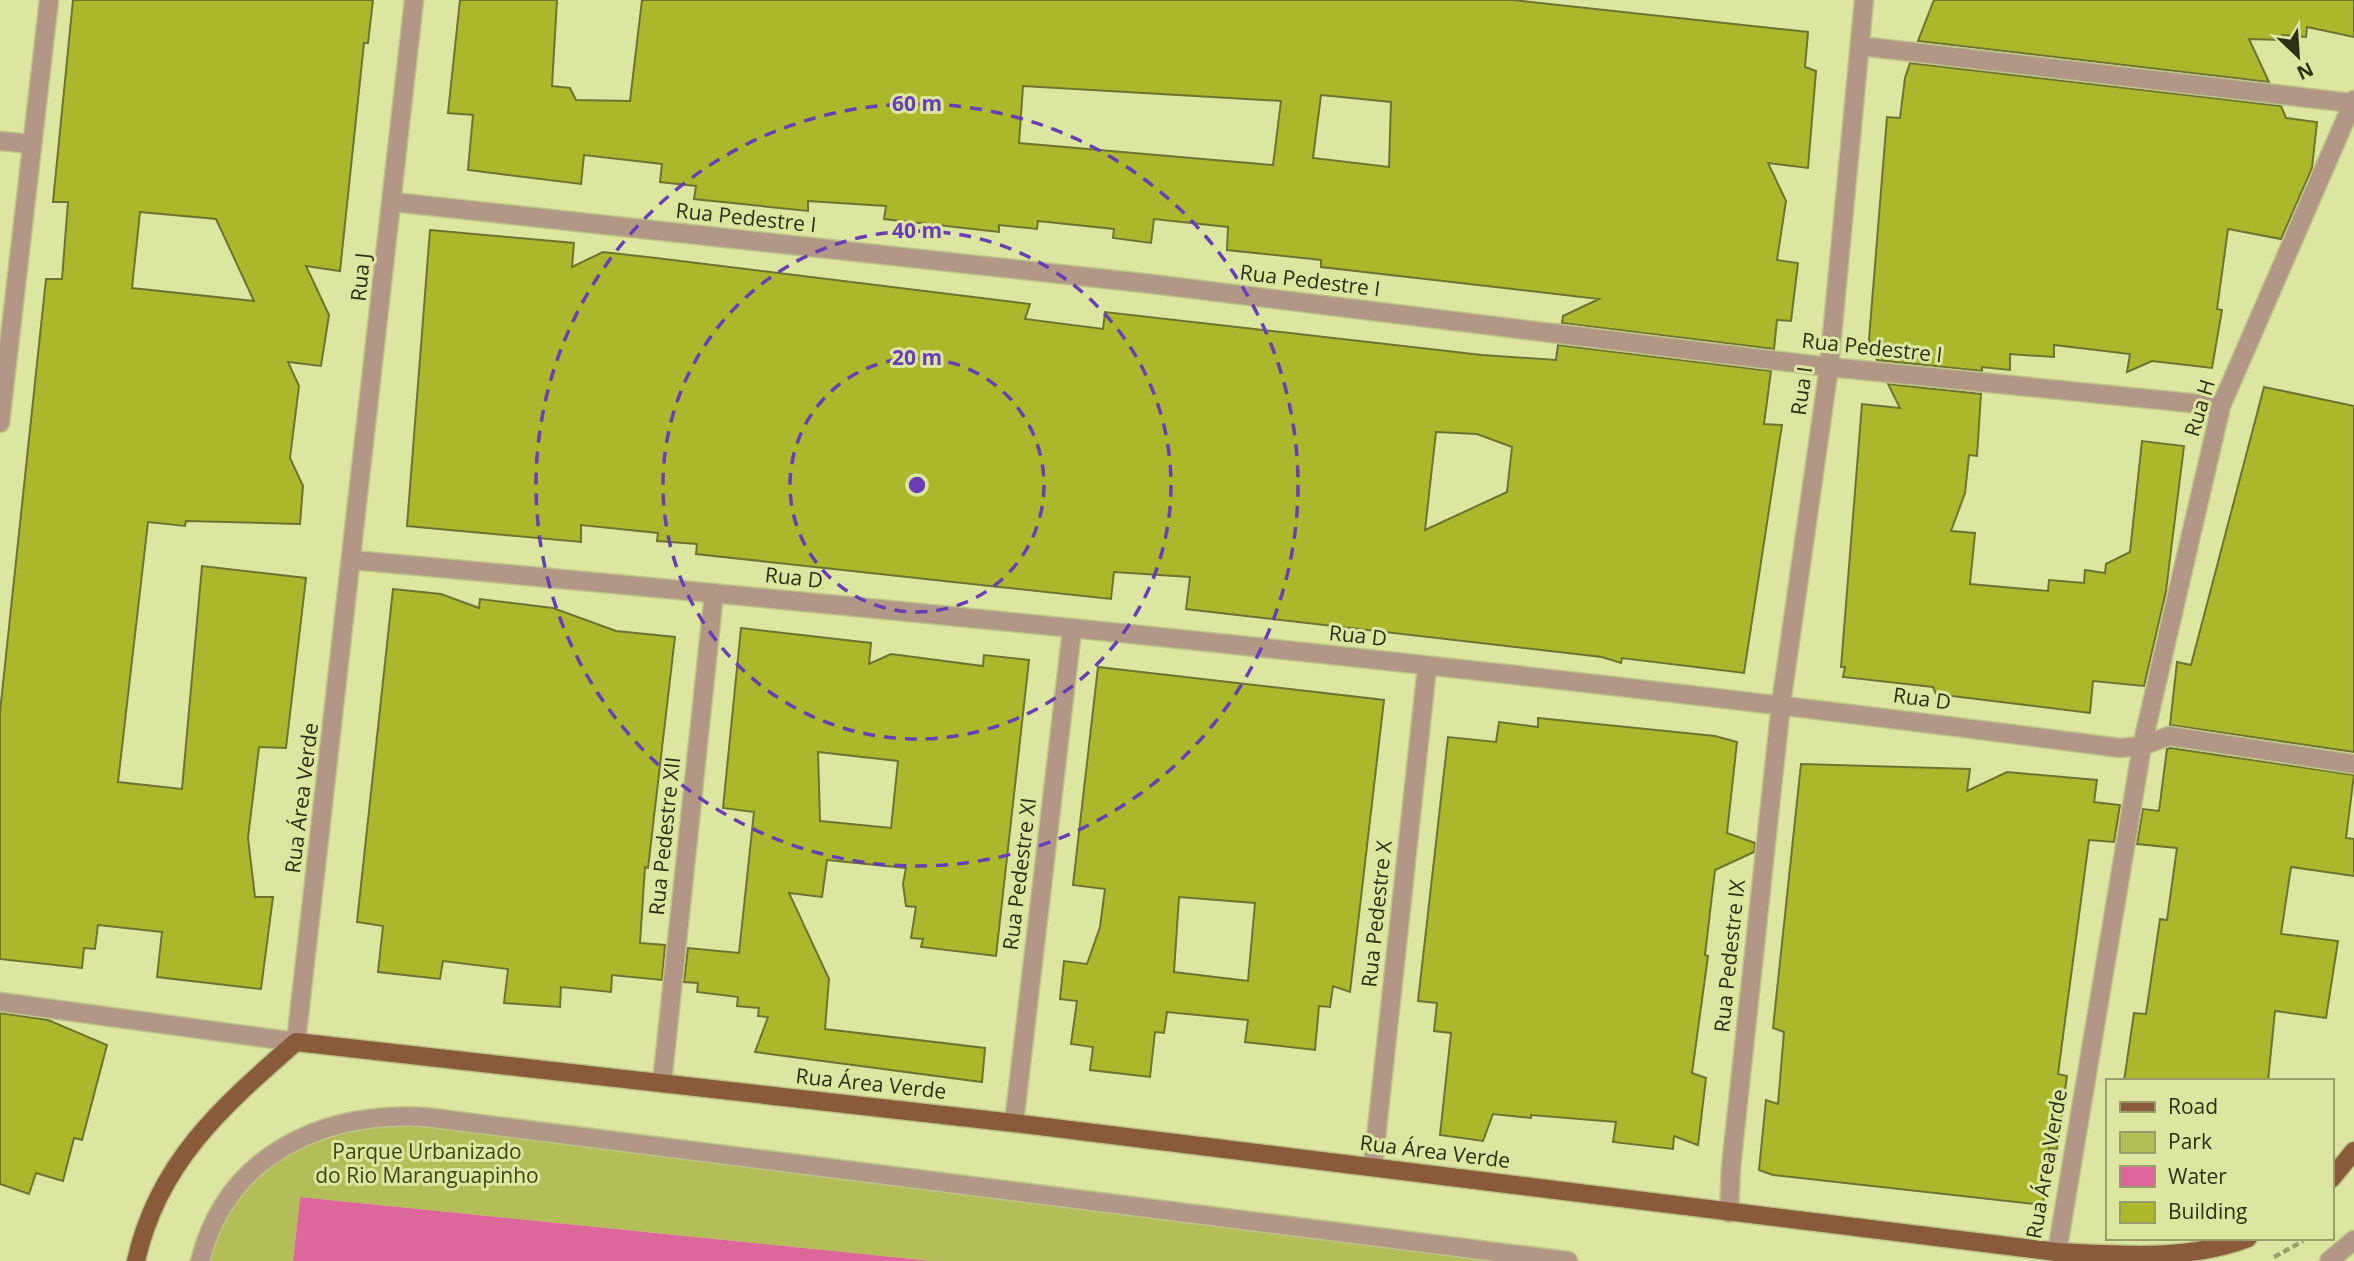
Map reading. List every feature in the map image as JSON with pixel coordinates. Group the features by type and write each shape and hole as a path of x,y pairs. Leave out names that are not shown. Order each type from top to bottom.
{"main road":[{"name":"Rua Área Verde","path":"296,1042 1014,1123 2057,1252"},
{"path":"136,1261 142,1234 159,1191 188,1146 296,1042"},
{"path":"2333,1177 2354,1151"},
{"path":"2057,1252 2163,1258 2227,1248 2244,1240"}],"street":[{"path":"0,423 49,0"},
{"name":"Rua J","path":"352,560 414,0"},
{"name":"Rua I","path":"1781,704 1829,367 1864,0"},
{"path":"1860,46 2353,102"},
{"name":"Rua H","path":"2142,746 2221,406 2353,102"},
{"path":"0,141 31,144"},
{"name":"Rua Pedestre I","path":"393,202 1152,284 1829,367 2221,406"},
{"name":"Rua D","path":"352,560 714,593 1781,704 2120,748 2142,746 2169,736 2354,764"},
{"name":"Rua Área Verde","path":"0,1002 296,1042 352,560"},
{"name":"Rua Pedestre XII","path":"662,1083 714,593"},
{"name":"Rua Pedestre XI","path":"1014,1123 1072,630"},
{"name":"Rua Pedestre X","path":"1373,1166 1427,667"},
{"name":"Rua Pedestre IX","path":"1730,1213 1731,1167 1781,704"},
{"name":"Rua Área Verde","path":"2057,1252 2142,746"},
{"path":"200,1261 207,1234 234,1188 271,1155 308,1133 346,1120 385,1114 1568,1261"},
{"path":"2329,1261 2354,1240"}],"path":[{"path":"2263,1261 2292,1250 2304,1240"}],"green space":[{"name":"Parque Urbanizado do Rio Maranguapinho","path":"385,1114 1568,1261 932,1261 300,1197 293,1261 200,1261 207,1234 271,1155"}],"water":[{"path":"300,1197 932,1261 293,1261"}],"building":[{"path":"73,0 373,0 368,43 364,43 340,271 306,266 329,315 321,366 288,362 299,386 290,458 303,486 300,524 186,521 185,526 148,522 118,782 182,789 202,566 306,578 286,748 259,747 248,838 255,897 273,897 261,989 157,977 162,932 98,925 95,949 84,948 82,968 0,959 0,712 46,279 62,279 68,202 53,202","holes":["140,212 216,219 254,301 132,288"]},
{"path":"460,0 557,0 552,86 570,88 576,100 630,101 642,0 1513,0 1808,32 1805,67 1816,71 1808,168 1768,163 1786,201 1777,260 1798,263 1791,321 1777,320 1774,349 1562,323 1563,316 1599,299 1321,267 1321,260 1227,250 1228,227 1154,219 1151,243 1113,238 1114,229 1038,221 1037,229 999,225 999,232 884,219 886,206 808,201 808,211 694,199 696,186 660,182 662,164 584,155 581,184 468,170 473,115 448,113","holes":["1023,86 1281,101 1273,165 1019,143","1321,95 1391,102 1389,167 1313,158"]},
{"path":"1934,0 2354,0 2354,37 2307,27 2306,37 2282,35 2281,40 2249,39 2269,82 1918,41"},
{"path":"1910,63 2281,106 2286,118 2317,122 2312,168 2281,239 2228,229 2217,309 2222,310 2212,368 2152,361 2127,372 2130,354 2054,345 2054,357 2010,354 2010,370 1982,367 1982,371 1877,360 1869,339 1887,117 1900,118 1905,78"},
{"path":"430,230 574,243 572,267 603,252 656,258 1030,304 1025,319 1103,329 1105,312 1482,355 1556,360 1558,345 1771,371 1764,424 1782,425 1744,673 1622,658 1621,663 1602,657 1186,609 1190,577 1114,572 1111,599 696,554 697,544 657,541 658,533 581,525 581,542 407,526","holes":["1436,432 1477,434 1512,447 1507,492 1425,530"]},
{"path":"1888,384 1981,394 1977,456 1969,455 1965,493 1951,531 1975,533 1970,584 2048,591 2049,580 2084,583 2085,570 2105,573 2106,564 2130,552 2142,441 2184,446 2166,591 2144,686 2093,681 2090,713 1936,694 1933,687 1843,677 1845,667 1841,667 1862,404 1900,408"},
{"path":"2264,387 2354,406 2354,752 2170,725 2177,662 2191,665"},
{"path":"393,589 441,594 479,608 480,599 553,608 616,631 675,637 648,868 645,867 640,943 665,945 662,980 612,975 611,992 561,987 560,1007 504,1003 508,969 443,961 440,979 378,972 383,926 357,922"},
{"path":"741,628 871,643 869,664 891,654 983,666 984,655 1029,660 996,956 921,947 923,939 911,938 916,907 906,906 903,884 906,868 827,860 822,897 789,893 829,979 825,1029 985,1048 982,1082 755,1052 768,1017 758,1016 759,1008 737,1006 738,997 697,992 698,983 684,982 688,948 739,953 754,812 723,808","holes":["818,752 898,761 891,828 820,821"]},
{"path":"1098,667 1384,700 1350,992 1333,986 1330,1007 1319,1006 1315,1050 1245,1042 1248,1020 1167,1012 1164,1033 1155,1032 1150,1077 1090,1070 1093,1047 1071,1044 1077,1001 1060,999 1064,961 1087,964 1100,927 1105,889 1073,885","holes":["1179,897 1255,903 1248,981 1174,972"]},
{"path":"1538,718 1715,736 1737,742 1727,833 1755,843 1754,852 1715,870 1705,955 1708,956 1692,1073 1706,1078 1698,1145 1674,1136 1673,1149 1613,1142 1616,1122 1531,1115 1531,1118 1493,1114 1483,1141 1440,1135 1451,1033 1434,1031 1437,1003 1418,1001 1448,737 1496,742 1499,722 1538,727"},
{"path":"2167,749 2354,775 2346,838 2354,839 2354,876 2291,867 2281,934 2338,941 2326,1018 2275,1011 2268,1079 2124,1079 2134,1013 2146,1014 2160,919 2167,920 2177,848 2137,844 2143,809 2159,811"},
{"path":"1801,764 1970,769 1967,791 2007,772 2097,780 2094,802 2120,805 2114,842 2089,840 2058,1074 2067,1076 2057,1149 2049,1148 2043,1205 1773,1175 1759,1170 1766,1100 1778,1104 1784,1032 1773,1028"},
{"path":"0,1013 48,1020 107,1045 82,1140 74,1138 63,1181 36,1173 29,1194 0,1184"}]}
